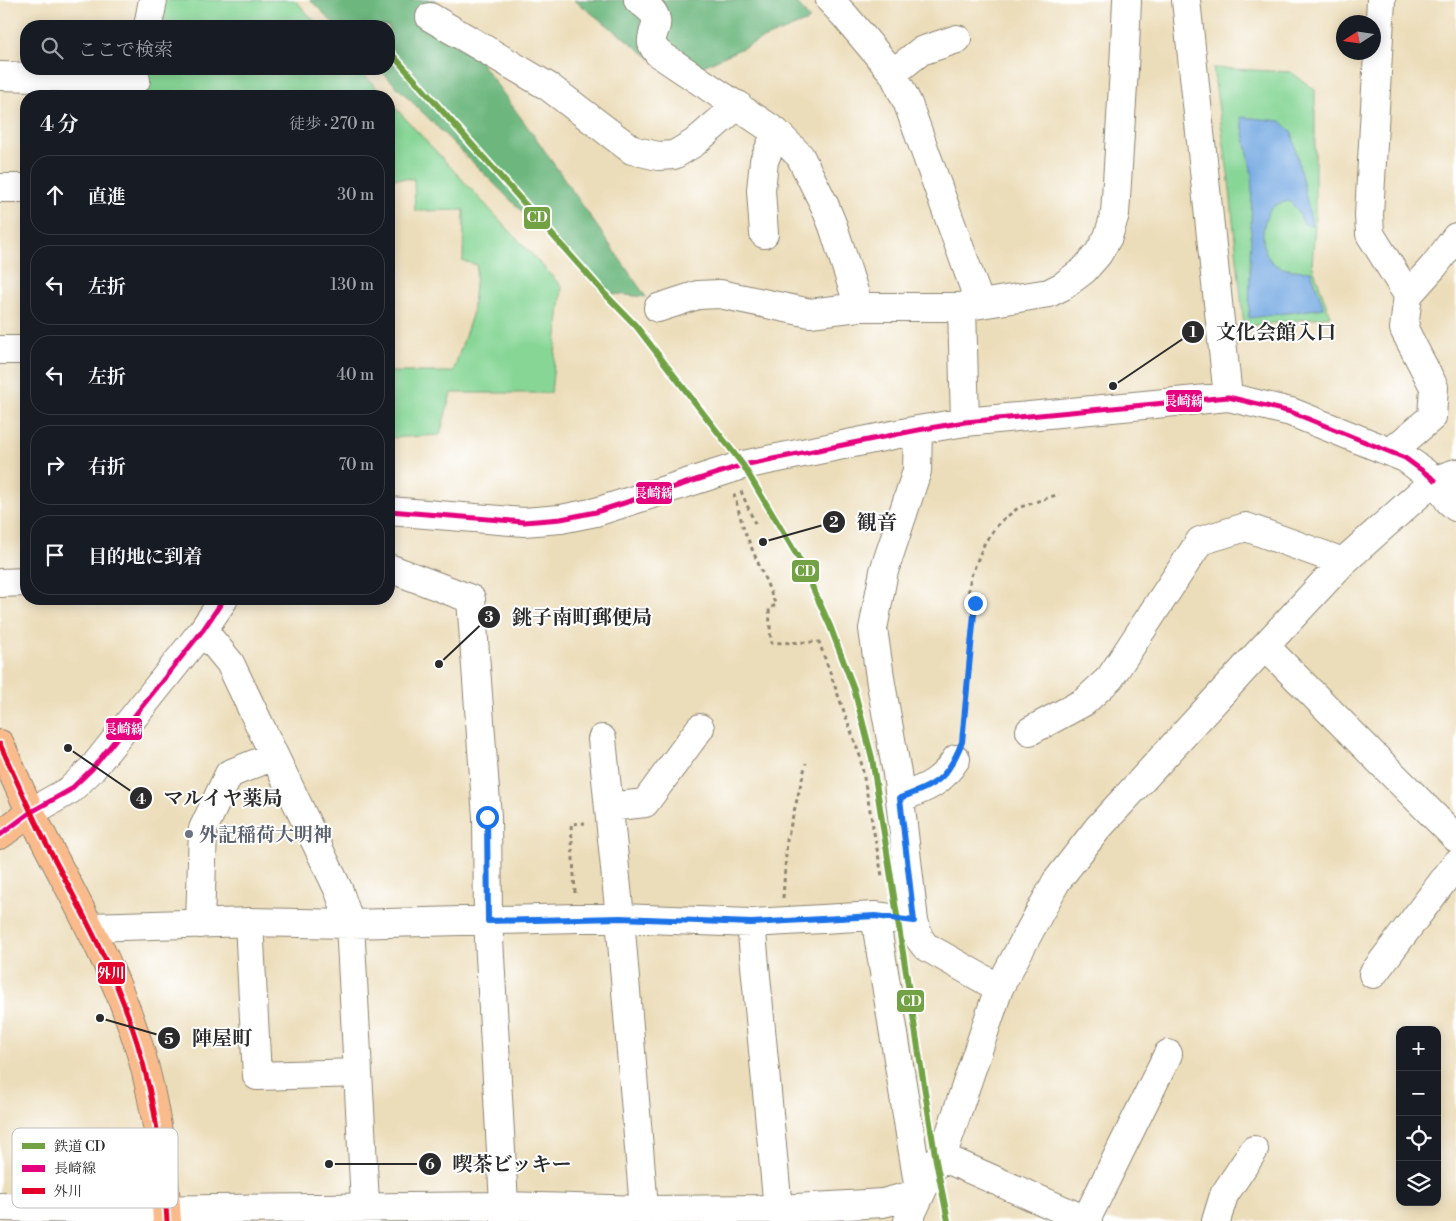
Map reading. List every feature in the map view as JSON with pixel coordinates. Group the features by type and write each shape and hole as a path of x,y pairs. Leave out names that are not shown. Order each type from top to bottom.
{"main road":[{"path":"0,744 31,812 90,927 120,994 140,1049 157,1128"},
{"path":"0,835 31,812"}],"street":[{"path":"149,20 153,0"},
{"path":"638,0 650,8 657,18 652,44 658,53 776,132 800,156 833,226 859,307"},
{"path":"830,0 893,73 908,104 971,306 965,422"},
{"path":"658,308 698,295 720,294 810,313 859,307 971,306 1048,293 1063,286 1084,270 1098,254 1108,237 1114,214 1127,0"},
{"path":"1186,0 1228,397"},
{"path":"1381,0 1369,214 1370,234 1408,295"},
{"path":"430,17 548,86 632,150 658,156 674,155 694,143 738,105"},
{"path":"893,73 921,52 957,39"},
{"path":"0,76 136,82"},
{"path":"764,234 761,190 764,161 776,132"},
{"path":"0,188 20,188"},
{"path":"1391,452 1432,418 1434,387 1404,329 1408,295 1434,266 1456,237"},
{"path":"0,350 20,350"},
{"path":"395,511 524,522 561,519 596,512 743,465 918,430 965,422 1228,397 1292,412 1445,476"},
{"path":"918,430 917,471 884,571 873,629 900,798 914,921 919,938 926,946 999,988"},
{"path":"1445,476 1449,501 1456,507"},
{"path":"908,1221 936,1160 942,1157 999,988 1056,882 1098,828 1343,562 1445,476"},
{"path":"1030,731 1084,702 1110,678 1200,541 1246,527 1343,562"},
{"path":"395,570 471,599 487,817 488,921 504,1213"},
{"path":"0,583 20,582"},
{"path":"31,812 70,790 92,769 203,630 220,605"},
{"path":"203,630 230,663 339,890 350,924 365,1215"},
{"path":"1265,646 1456,838"},
{"path":"610,814 645,803 700,728"},
{"path":"602,739 620,918 644,1215"},
{"path":"200,924 203,829 229,774 274,756"},
{"path":"900,798 936,782 948,772 956,758"},
{"path":"1373,974 1456,864"},
{"path":"90,927 249,922 350,924 577,918 751,923 875,916 914,921"},
{"path":"875,916 924,1221"},
{"path":"249,922 258,1076 358,1073"},
{"path":"751,923 778,1209"},
{"path":"942,1157 1075,1218 1168,1054"},
{"path":"1216,1221 1224,1195 1254,1150"},
{"path":"18,1208 166,1216 504,1213 644,1215 883,1202 920,1193"}],"path":[{"path":"740,488 756,526"},
{"path":"733,490 744,530 776,605 769,608 770,643 819,642 860,756 882,876"},
{"path":"956,758 962,742 963,732 975,603 967,601 974,567 985,542 1000,522 1018,508 1059,494"},
{"path":"780,922 788,840 806,763"},
{"path":"577,918 570,824 610,814"}],"green space":[{"path":"162,0 295,0 313,20 157,20"},
{"path":"310,0 435,0 540,144 646,297 604,293 385,75 395,75 395,20 330,20"},
{"path":"574,0 795,0 810,20 760,40 677,78"},
{"path":"1213,68 1291,72 1315,90 1315,225 1312,264 1330,316 1244,327 1229,181"},
{"path":"147,75 365,75 378,90 143,90"},
{"path":"395,107 562,287 551,393 451,393 440,435 395,438 395,372 453,372 472,315 477,265 463,261 464,210 415,211 414,179 395,178"}],"water":[{"path":"1241,117 1281,121 1292,132 1312,225 1304,224 1297,209 1289,201 1279,203 1269,211 1266,218 1263,243 1268,258 1277,266 1291,270 1311,271 1324,308 1249,318 1252,175"}],"rail line":[{"name":"CD","path":"395,58 604,293 636,326 743,465 802,564 830,626 854,689 872,758 936,1161 948,1221"}],"transit line":[{"name":"長崎線","path":"395,511 524,522 561,519 596,512 743,465 918,430 965,422 1228,397 1291,412 1405,458 1435,480"},
{"name":"長崎線","path":"0,835 31,812 70,790 92,769 203,630 220,605"},
{"name":"外川","path":"0,744 40,831 80,908 122,998 145,1070 157,1128"},
{"name":"外川","path":"166,1208 167,1221"}],"place":[{"name":"文化会館入口","path":"1113,386"},
{"name":"観音","path":"763,542"},
{"name":"銚子南町郵便局","path":"439,664"},
{"name":"マルイヤ薬局","path":"68,748"},
{"name":"外記稲荷大明神","path":"189,834"},
{"name":"陣屋町","path":"100,1018"},
{"name":"喫茶ビッキー","path":"329,1164"}],"route":[{"path":"487,817 488,921 620,918 751,923 875,916 914,921 900,798 936,782 948,772 956,758 962,742 975,603"}]}
